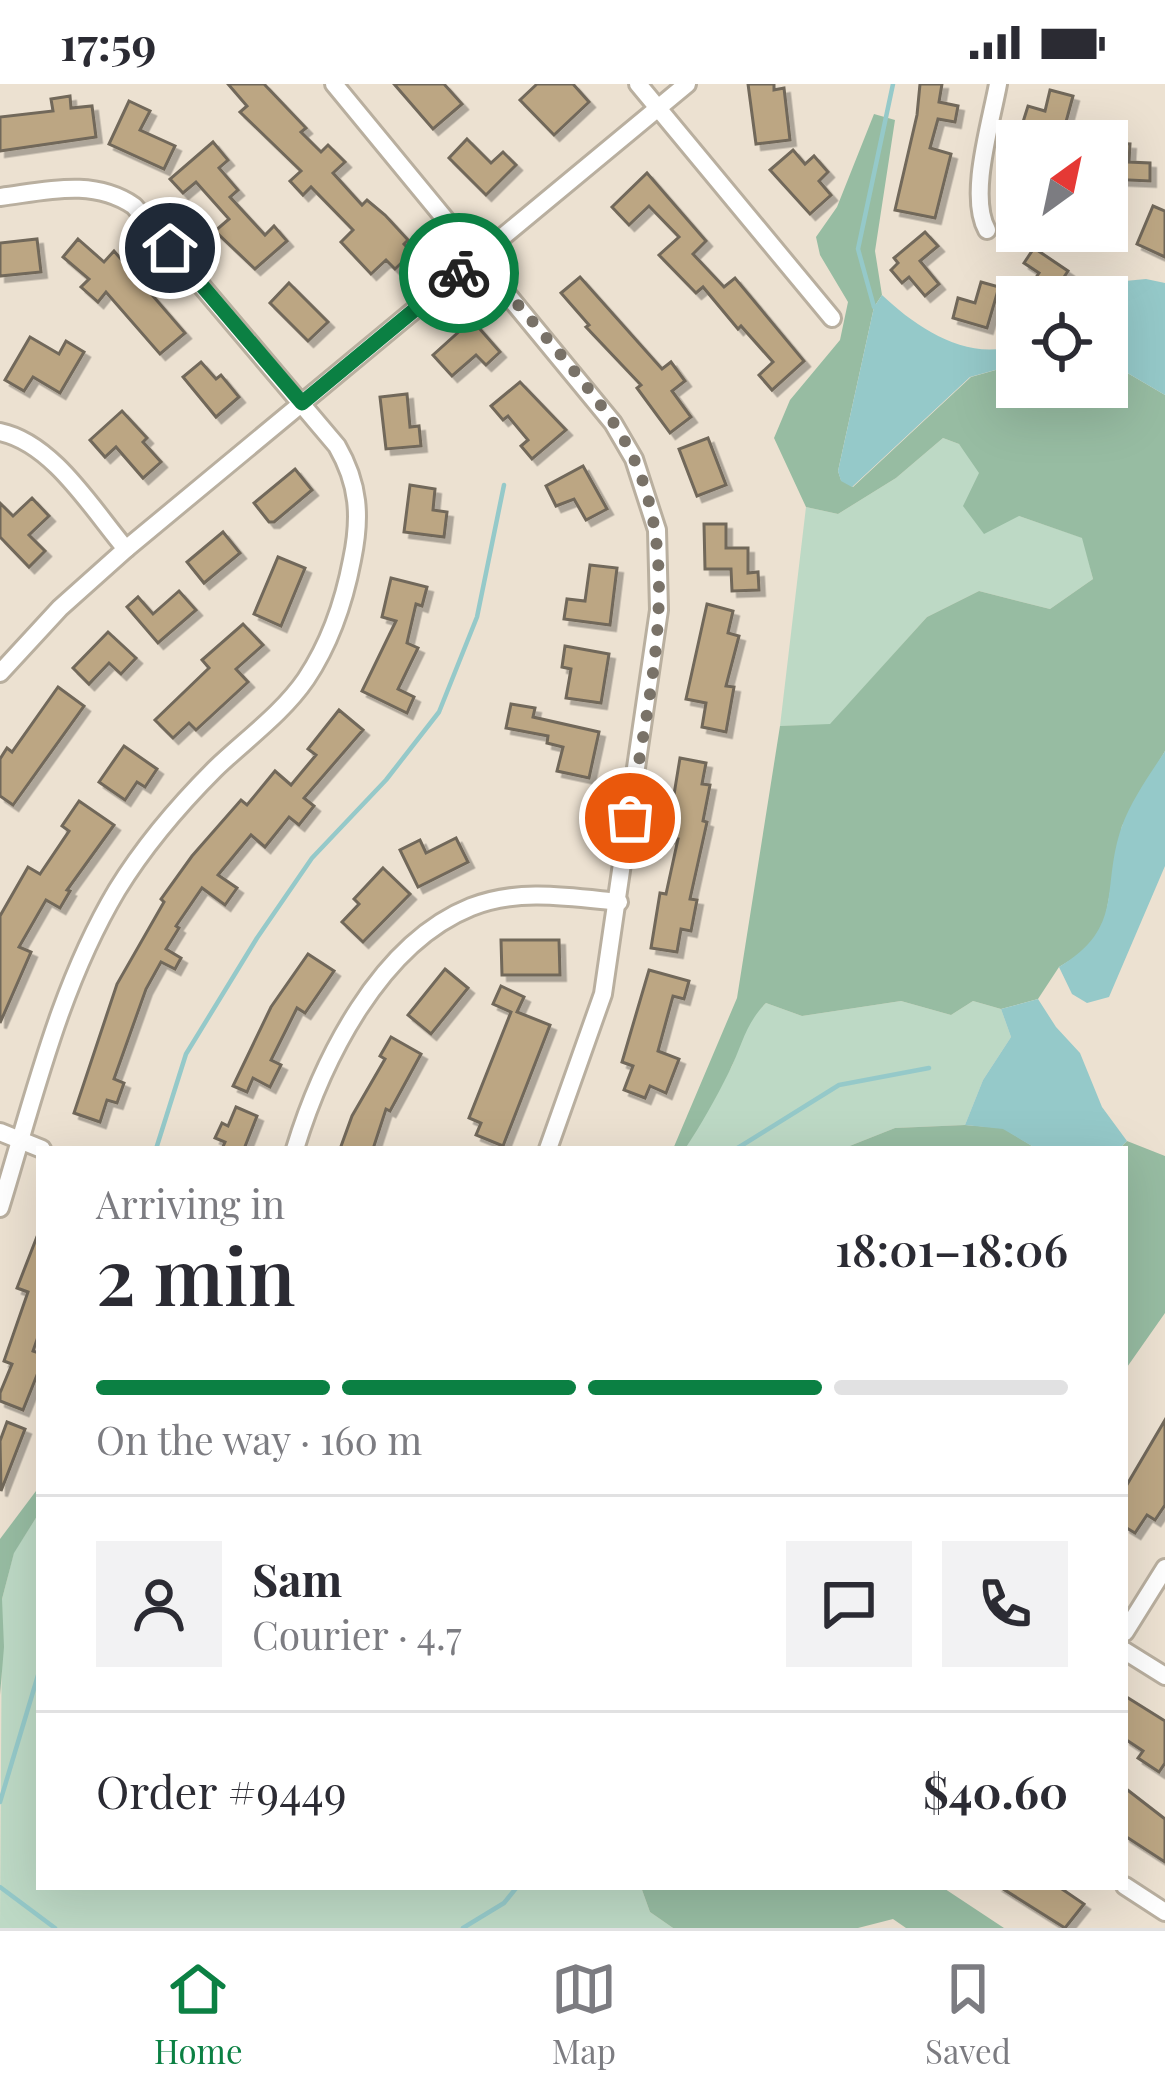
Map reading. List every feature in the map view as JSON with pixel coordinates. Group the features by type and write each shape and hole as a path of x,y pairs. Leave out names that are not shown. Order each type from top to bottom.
{"street":[{"path":"334,84 614,423 634,459 657,530 659,610 603,994 549,1146"},
{"path":"638,84 832,318"},
{"path":"0,674 60,608 126,549 686,84"},
{"path":"987,230 978,215 979,194 998,84"},
{"path":"0,197 85,188 107,191 134,206 344,458 357,495 359,521 341,609 306,679 170,817 117,891 68,991 0,1208"},
{"path":"0,432 30,442 56,463 126,549"},
{"path":"296,1146 313,1091 358,1011 382,978 440,924 471,907 504,898 542,894 619,902"},
{"path":"0,1132 36,1147"},
{"path":"1128,1627 1165,1568"},
{"path":"1128,1653 1165,1676"},
{"path":"1128,1888 1165,1912"}],"green space":[{"path":"874,114 895,120 875,251 882,295 874,307 838,471 841,480 853,487 971,377 996,370 996,408 1128,408 1128,373 1165,395 1165,751 1122,826 1104,925 1087,950 1059,967 1038,999 1001,1009 973,1001 951,1015 901,1001 802,1016 766,1003 748,1027 691,1140 687,1146 674,1146 737,998 780,726 830,724 927,617 979,591 1050,609 1093,579 1082,538 1019,516 984,534 963,506 979,473 959,444 943,438 896,478 838,514 806,507 774,438 790,400 840,340 848,302 820,255 816,237 837,207"},
{"path":"943,438 959,444 1019,516 1083,538 1093,579 1050,609 979,591 927,617 830,725 780,726 806,507 838,514 896,478"},
{"path":"901,1001 951,1015 973,1001 1001,1009 1011,1037 983,1080 965,1125 895,1128 850,1146 687,1146 732,1066 748,1021 766,1003 802,1016"},
{"path":"895,1128 1003,1128 1032,1146 850,1146"},
{"path":"1127,1141 1165,1156 1165,1313 1128,1366 1128,1146 1122,1146"},
{"path":"36,1491 36,1518 14,1553 2,1599 0,1695 0,1539"},
{"path":"36,1518 36,1890 642,1890 650,1912 673,1928 0,1928 2,1599 14,1552"},
{"path":"642,1890 947,1890 1004,1928 906,1928 893,1919 858,1928 673,1928 650,1912"}],"water":[{"path":"1128,281 1165,283 1165,395 1128,373"},
{"path":"882,295 944,339 996,349 996,370 970,377 852,487 841,481 838,471 874,307"},
{"path":"1165,751 1165,866 1109,997 1087,1003 1072,994 1059,967 1080,952 1103,921 1122,826"},
{"path":"1038,999 1080,1053 1102,1107 1127,1141 1122,1146 1032,1146 1003,1129 965,1125 983,1080 1011,1037 1001,1009"}],"building":[{"path":"228,84 264,84 306,128 301,132 321,152 328,145 345,162 333,173 362,205 367,200 385,215 408,240 404,244 412,253 395,269 386,260 371,274 341,242 353,230 311,187 303,195 290,181 301,171 240,112 247,106"},
{"path":"394,84 444,84 462,104 433,129"},
{"path":"537,84 573,84 589,102 554,135 520,100"},
{"path":"748,84 784,88 790,140 756,144"},
{"path":"920,84 942,84 939,102 958,106 955,122 938,119 930,148 951,154 935,218 895,210"},
{"path":"1050,90 1073,96 1067,120 1024,120 1028,106 1045,111"},
{"path":"70,96 71,108 92,106 96,137 0,151 0,117 53,111 51,99"},
{"path":"129,101 150,111 140,130 175,146 164,169 109,144"},
{"path":"467,139 491,163 503,152 516,165 486,195 449,158"},
{"path":"213,142 228,160 219,168 238,190 230,197 265,235 274,226 287,241 255,269 215,231 229,219 196,182 183,193 170,179"},
{"path":"1128,144 1129,162 1150,163 1150,181 1128,180"},
{"path":"793,150 805,164 814,156 828,172 819,181 831,195 810,214 770,170"},
{"path":"647,173 706,241 693,254 724,287 735,278 804,361 772,390 759,375 773,362 703,287 696,293 659,255 679,237 649,206 629,225 612,207"},
{"path":"1153,206 1165,211 1165,257 1137,244"},
{"path":"925,232 938,246 920,261 939,284 925,296 909,277 902,283 891,270 898,263 894,258"},
{"path":"37,239 41,272 0,276 0,243"},
{"path":"78,239 104,262 114,251 185,333 160,354 106,292 98,302 81,287 89,279 63,257"},
{"path":"1031,252 1040,252 1068,271 1065,276 1037,276 1024,263"},
{"path":"580,277 662,369 671,362 685,381 672,391 691,417 670,433 637,388 641,385 561,293"},
{"path":"981,282 996,286 987,328 953,318 958,298 975,303"},
{"path":"289,283 328,322 308,341 270,303"},
{"path":"472,320 500,352 486,365 476,355 452,376 433,355"},
{"path":"30,337 59,354 66,341 84,352 60,393 33,377 24,391 5,380"},
{"path":"201,362 216,379 221,375 239,397 216,417 183,377"},
{"path":"520,382 566,430 532,459 521,446 528,440 508,416 503,420 491,406"},
{"path":"407,394 410,427 419,426 421,446 386,449 380,397"},
{"path":"122,411 161,462 143,478 116,447 105,457 90,440"},
{"path":"708,438 726,485 697,496 679,449"},
{"path":"583,466 607,509 586,520 574,499 556,506 546,486"},
{"path":"295,469 312,490 269,522 254,503"},
{"path":"410,485 435,489 433,510 447,512 444,537 404,532"},
{"path":"32,498 49,516 29,535 45,551 29,567 0,537 0,503 13,516"},
{"path":"704,524 726,524 726,548 748,548 748,573 758,572 759,590 732,591 731,569 705,569"},
{"path":"223,532 240,553 204,583 187,562"},
{"path":"278,557 305,568 281,626 254,614"},
{"path":"590,565 617,568 610,625 564,619 567,599 585,601"},
{"path":"391,578 427,587 422,606 416,604 407,643 418,648 398,689 414,697 407,713 362,691 396,621 382,617"},
{"path":"179,591 196,610 158,643 127,607 138,597 153,614"},
{"path":"707,604 733,611 728,633 739,636 726,686 734,687 726,732 702,727 706,703 686,699"},
{"path":"243,624 263,645 236,669 248,682 196,730 189,723 173,738 155,720 209,668 202,660"},
{"path":"108,632 136,658 121,674 109,663 89,684 73,668"},
{"path":"565,646 609,654 601,703 566,698 571,669 562,667"},
{"path":"58,687 84,706 13,805 0,796 0,759 7,748 12,752"},
{"path":"511,704 535,708 533,717 599,732 589,778 557,771 563,747 547,743 548,736 506,728"},
{"path":"339,710 363,730 304,798 314,806 299,825 289,817 265,847 251,835 218,875 237,888 225,905 202,888 166,949 181,958 175,969 161,962 146,989 114,1079 124,1083 117,1103 107,1100 100,1122 74,1113 117,984 164,902 161,899 241,800 247,805 275,771 291,785 316,755 308,749"},
{"path":"124,746 157,769 145,787 137,782 125,800 99,782"},
{"path":"680,758 706,763 702,784 710,785 690,899 697,900 691,931 681,929 677,952 651,948 660,893 666,894 678,839 667,837"},
{"path":"79,801 114,825 67,890 60,908 46,900 19,947 31,952 0,1023 0,916 28,867 40,874 69,831 62,826"},
{"path":"456,838 468,862 418,887 400,850 420,840 426,853"},
{"path":"383,868 410,894 363,942 342,922 359,904 354,899"},
{"path":"501,940 559,940 560,975 502,975"},
{"path":"308,954 334,971 305,1013 297,1008 271,1060 281,1065 270,1087 253,1078 247,1092 233,1086 271,1007"},
{"path":"445,969 468,988 431,1034 408,1015"},
{"path":"649,970 689,981 684,999 673,996 658,1051 679,1059 666,1093 650,1086 645,1098 624,1090 633,1066 622,1062"},
{"path":"501,986 524,997 517,1012 550,1025 503,1146 476,1135 481,1123 469,1118 511,1012 493,1004"},
{"path":"391,1037 421,1054 390,1111 386,1109 374,1146 341,1146 352,1116 385,1059 380,1056"},
{"path":"236,1107 257,1116 245,1146 223,1146 225,1142 215,1138 222,1123 228,1126"},
{"path":"36,1239 36,1378 23,1410 0,1401 12,1364 4,1361 28,1292 17,1288"},
{"path":"1165,1420 1165,1505 1155,1520 1147,1515 1135,1533 1128,1529 1128,1483"},
{"path":"7,1422 25,1429 1,1491 0,1441"},
{"path":"1128,1698 1165,1721 1165,1763 1159,1772 1138,1758 1143,1751 1128,1741"},
{"path":"1128,1790 1165,1819 1165,1862 1128,1838"},
{"path":"1005,1890 1063,1890 1084,1904 1065,1928"}],"waterway":[{"path":"874,307 858,249 893,84"},
{"path":"157,1146 186,1054 257,938 312,858 386,780 439,712 477,617 504,485"},
{"path":"741,1146 839,1085 929,1068"},
{"path":"0,1802 36,1682"},
{"path":"0,1887 55,1928"},
{"path":"463,1928 504,1903 515,1890"}],"way so far":[{"path":"459,273 478,258 614,423 648,494 661,571 659,610 630,818"}],"route":[{"path":"170,248 302,403 459,273"}]}
